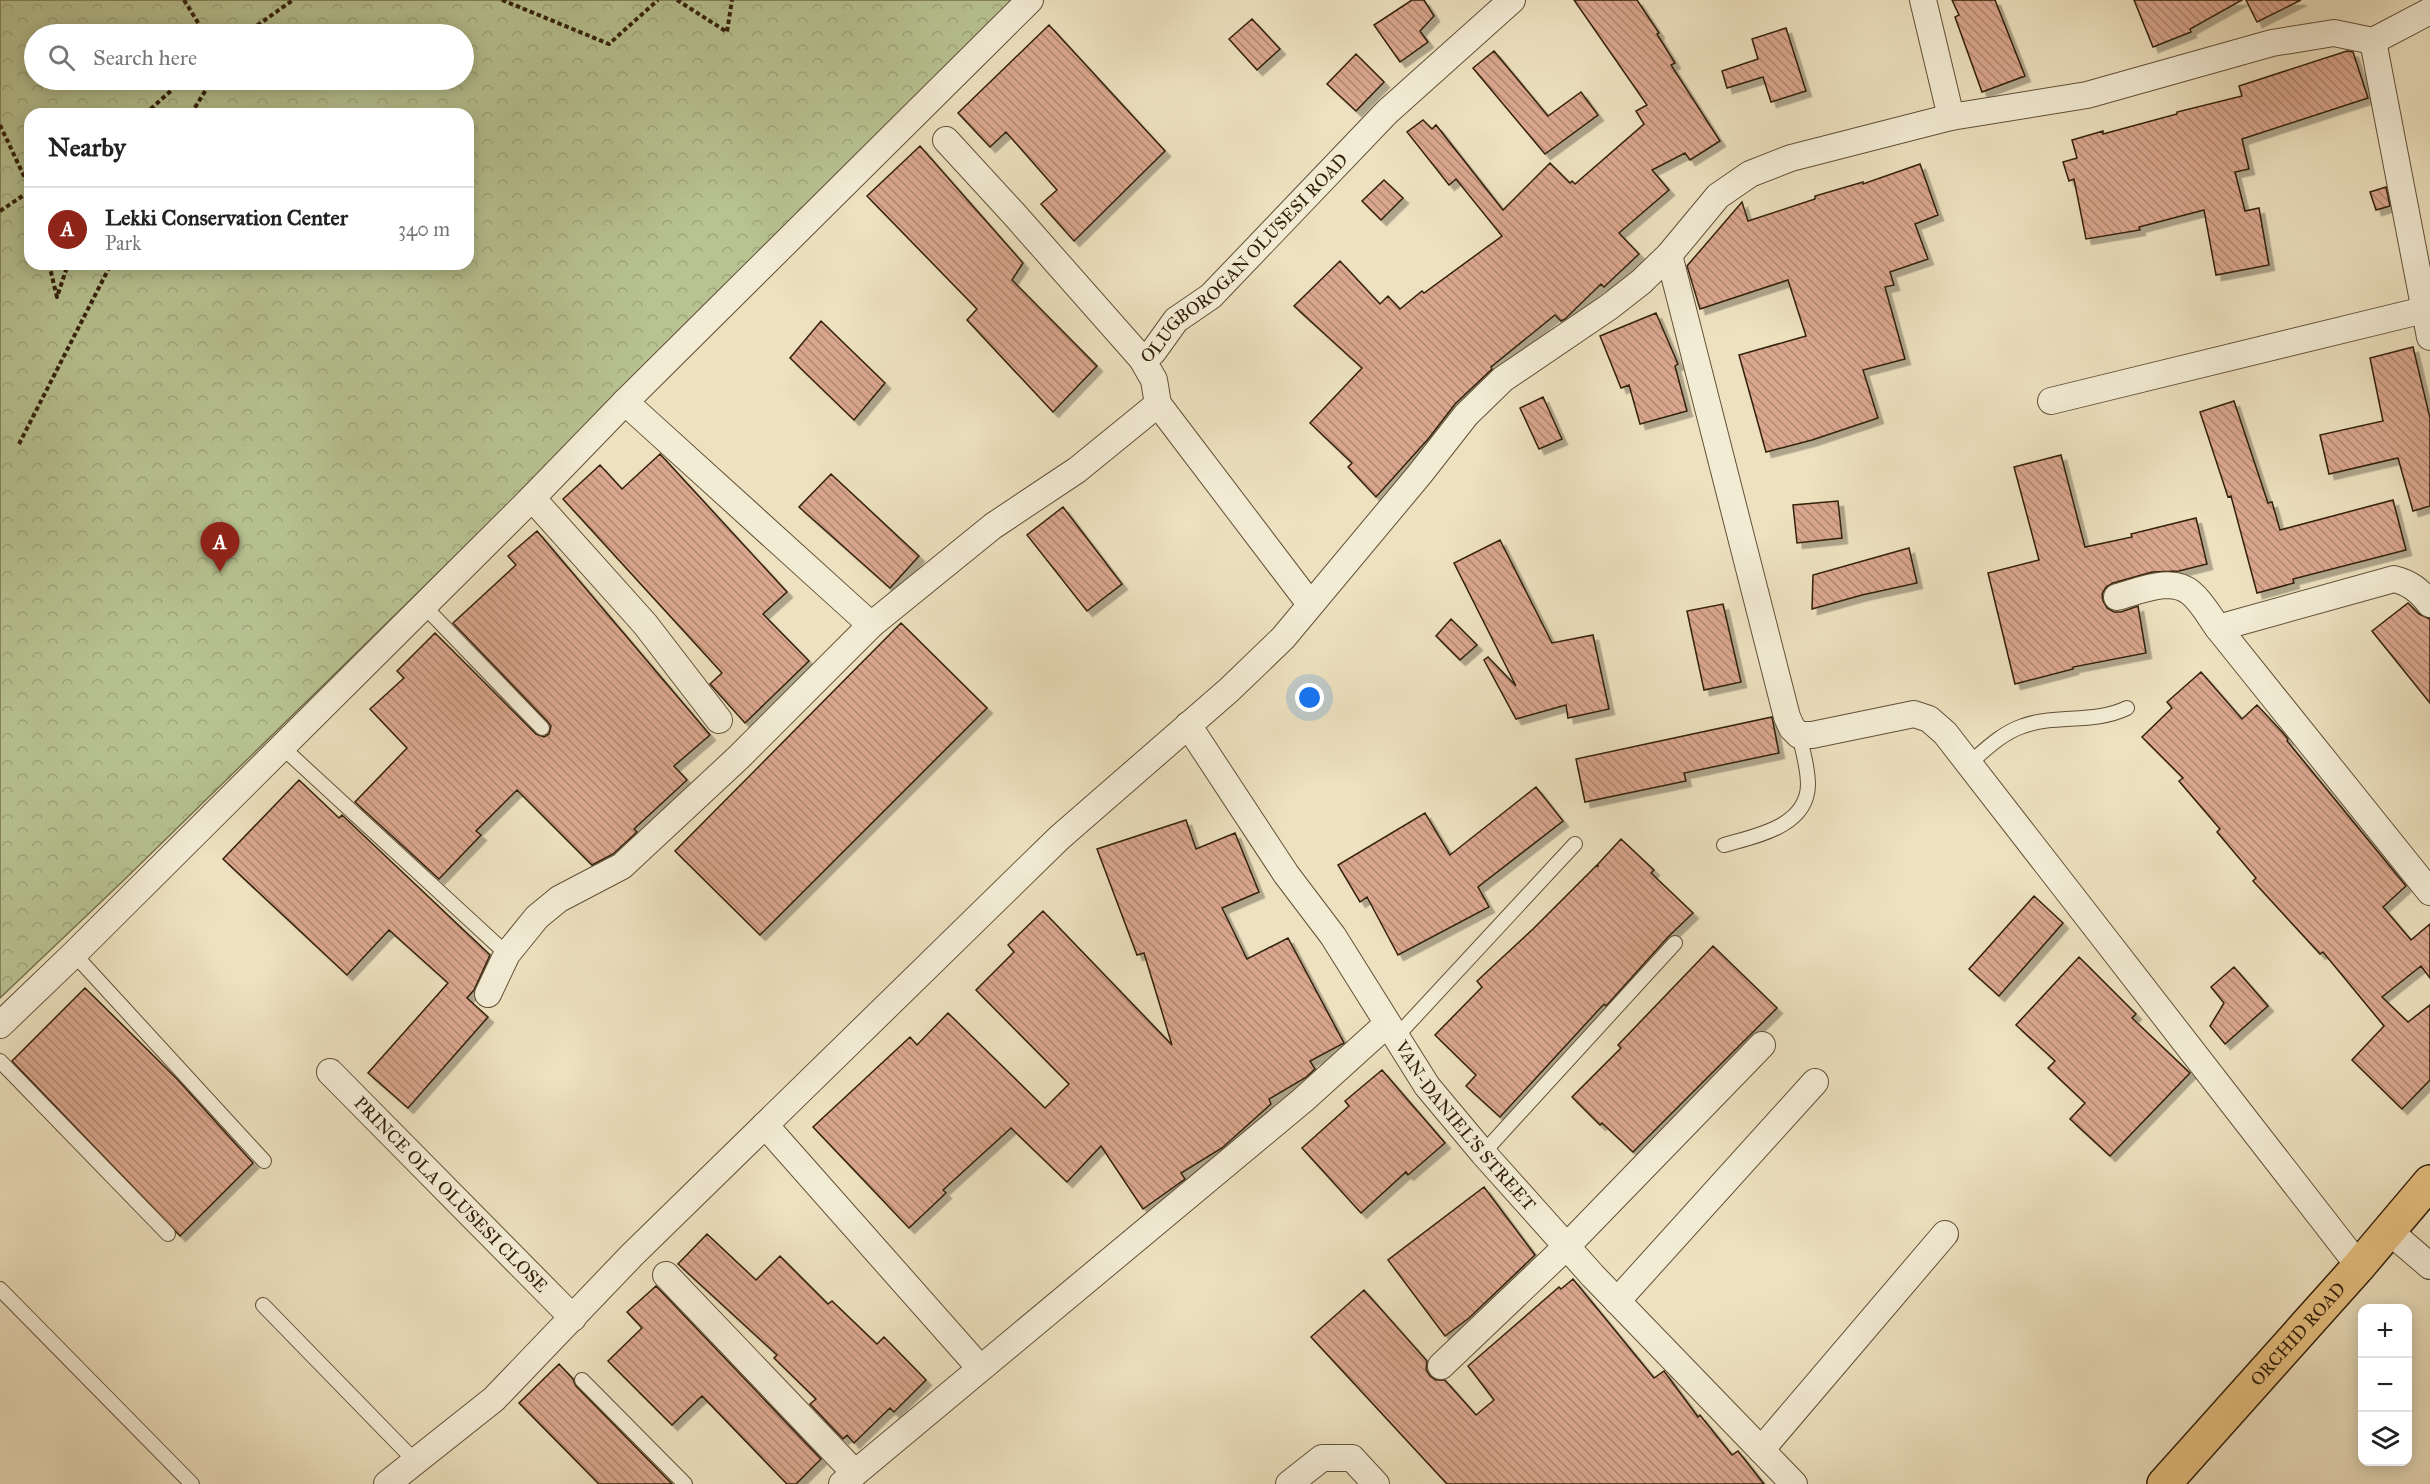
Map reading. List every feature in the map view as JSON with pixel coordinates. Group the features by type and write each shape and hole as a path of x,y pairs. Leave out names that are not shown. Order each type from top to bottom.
{"main road":[{"name":"ORCHID ROAD","path":"2164,1484 2359,1266 2430,1182"}],"street":[{"path":"0,1025 74,954 1030,0"},
{"name":"OLUGBOROGAN OLUSESI ROAD","path":"1310,604 1158,404 1154,380 1142,359 1153,352 1176,320 1211,296 1387,112 1512,0"},
{"path":"1923,0 1952,117"},
{"path":"387,1484 494,1398 632,1255 1059,838 1277,644 1473,407 1503,379 1633,288 1669,255 1718,196 1750,174 1791,158 1952,117 2087,95 2272,43 2334,33 2373,40 2430,11"},
{"path":"2373,40 2430,337"},
{"path":"946,140 1142,359"},
{"path":"1669,255 1787,717 1792,728 1799,735 1812,735 1914,714 1929,719 1945,733 1970,762 2359,1266"},
{"path":"2050,401 2424,310"},
{"path":"625,402 871,625"},
{"path":"488,994 507,954 537,917 559,899 622,866 739,757 871,625 993,526 1077,470 1158,404"},
{"path":"532,498 645,624 719,720"},
{"path":"2218,628 2394,579 2406,582 2420,591 2430,604"},
{"path":"2117,597 2177,585 2192,594 2430,892"},
{"name":"VAN-DANIEL’S STREET","path":"1188,725 1286,874 1333,936 1427,1086 1566,1247 1794,1484"},
{"path":"666,1275 848,1479 1303,1100 1391,1031"},
{"path":"1441,1366 1566,1247 1762,1045"},
{"name":"PRINCE OLA OLUSESI CLOSE","path":"330,1072 573,1318"},
{"path":"1617,1301 1815,1082"},
{"path":"765,1125 980,1368"},
{"path":"2389,1231 2430,1266"},
{"path":"1761,1450 1945,1234"},
{"path":"1289,1484 1322,1458 1352,1458 1376,1484"}],"lane":[{"path":"423,606 543,728"},
{"path":"1970,762 1999,738 2022,726 2041,721 2112,715 2127,708"},
{"path":"1724,845 1769,831 1790,819 1803,805 1808,788 1807,770 1799,735"},
{"path":"282,747 507,954"},
{"path":"1391,1031 1575,844"},
{"path":"1483,1153 1675,943"},
{"path":"74,954 264,1161"},
{"path":"0,1062 168,1234"},
{"path":"0,1289 192,1484"},
{"path":"263,1305 415,1461"},
{"path":"582,1380 685,1484"}],"path":[{"path":"184,0 199,24"},
{"path":"259,24 293,0"},
{"path":"502,0 609,44 658,0"},
{"path":"677,0 727,32 732,0"},
{"path":"152,108 172,90"},
{"path":"195,108 206,90"},
{"path":"0,125 24,177"},
{"path":"0,211 24,194"},
{"path":"50,270 57,297 66,270"},
{"path":"19,444 108,270"}],"green space":[{"path":"0,0 1024,0 124,880 0,998"}],"building":[{"path":"1412,0 1424,0 1434,16 1420,31 1428,42 1400,62 1374,25"},
{"path":"1574,0 1637,0 1675,63 1671,65 1720,141 1690,160 1685,153 1652,170 1669,190 1619,233 1639,254 1604,287 1601,284 1565,319 1561,321 1555,315 1491,367 1492,369 1455,404 1429,438 1376,497 1348,467 1352,463 1310,423 1362,368 1294,306 1340,261 1380,304 1388,296 1400,309 1422,291 1424,293 1502,236 1456,179 1449,185 1407,132 1423,120 1432,129 1436,125 1503,210 1550,163 1570,183 1572,181 1575,184 1644,124 1636,111 1647,105"},
{"path":"1952,0 1995,0 2025,76 1982,92 1955,17 1959,15"},
{"path":"2134,0 2242,0 2190,29 2191,32 2153,47"},
{"path":"2246,0 2301,0 2257,22"},
{"path":"1252,19 1280,49 1257,70 1229,39"},
{"path":"1049,25 1165,151 1074,241 1041,204 1057,190 1006,132 990,147 958,113"},
{"path":"1786,28 1806,91 1771,102 1763,77 1727,88 1722,71 1758,59 1752,39"},
{"path":"1494,51 1548,116 1581,92 1598,115 1545,154 1473,68"},
{"path":"2347,51 2353,52 2368,98 2242,139 2249,169 2235,172 2245,211 2259,208 2269,265 2216,275 2204,210 2139,227 2140,230 2086,239 2074,179 2069,181 2063,162 2077,158 2072,140 2103,131 2103,134 2242,96 2239,86"},
{"path":"1356,54 1384,82 1356,111 1327,84"},
{"path":"920,146 1023,263 1012,280 1097,366 1053,412 967,320 977,309 867,196"},
{"path":"1920,164 1938,215 1915,224 1928,259 1890,272 1894,285 1885,287 1905,359 1863,370 1878,418 1812,440 1766,452 1739,355 1806,336 1788,280 1700,309 1687,266 1742,202 1748,221 1815,199 1815,196 1863,182 1863,184"},
{"path":"1384,180 1403,198 1381,220 1362,201"},
{"path":"2386,187 2390,206 2376,210 2370,192"},
{"path":"1656,313 1678,364 1675,366 1687,411 1640,424 1629,385 1621,388 1600,336"},
{"path":"821,321 885,383 854,420 790,358"},
{"path":"2413,347 2430,418 2430,506 2413,511 2398,458 2329,474 2320,435 2383,421 2370,358"},
{"path":"1543,397 1562,439 1539,449 1520,408"},
{"path":"2234,401 2268,503 2272,502 2280,530 2393,500 2406,550 2293,579 2294,583 2257,593 2231,496 2228,497 2200,412"},
{"path":"660,454 787,592 763,614 809,661 745,723 710,684 722,673 563,499 600,465 622,489"},
{"path":"2061,455 2085,547 2132,537 2131,534 2196,518 2207,564 2179,571 2152,572 2106,587 2102,594 2107,608 2114,612 2121,612 2138,606 2146,653 2073,667 2073,669 2015,684 1988,573 2039,560 2014,467"},
{"path":"831,474 919,556 890,588 799,507"},
{"path":"1838,501 1842,538 1797,543 1793,505"},
{"path":"1063,507 1122,584 1087,611 1027,535"},
{"path":"537,531 710,735 674,766 687,780 634,829 637,832 613,854 592,865 517,790 476,831 481,835 439,879 355,802 407,748 370,709 404,678 397,671 435,633 536,734 544,737 549,734 551,726 548,722 453,623 516,565 508,556"},
{"path":"1500,540 1552,643 1593,635 1609,709 1568,718 1566,705 1516,719 1484,660 1488,657 1516,686 1454,563"},
{"path":"1909,548 1917,583 1812,609 1813,575"},
{"path":"2408,603 2419,614 2430,619 2430,703 2372,631"},
{"path":"1723,604 1741,682 1704,690 1687,611"},
{"path":"1451,619 1477,645 1460,660 1436,636"},
{"path":"901,623 987,708 760,935 675,851"},
{"path":"2201,672 2242,719 2257,705 2288,739 2287,741 2406,886 2383,907 2411,940 2430,924 2430,978 2421,966 2382,997 2408,1022 2430,1005 2430,1080 2402,1109 2352,1060 2384,1026 2323,952 2320,954 2253,881 2256,878 2217,832 2220,829 2179,781 2183,778 2142,737 2172,708 2167,702"},
{"path":"1772,717 1779,753 1684,773 1686,781 1585,802 1576,759"},
{"path":"299,780 339,818 342,815 490,955 474,990 467,998 488,1017 408,1108 368,1073 448,983 389,930 347,975 223,859"},
{"path":"1536,787 1563,821 1478,887 1489,907 1398,955 1367,897 1360,902 1338,865 1425,813 1450,855"},
{"path":"1186,820 1196,849 1235,833 1259,892 1222,908 1247,959 1288,938 1344,1043 1310,1061 1315,1069 1305,1078 1269,1099 1271,1104 1222,1148 1181,1173 1185,1179 1143,1209 1101,1146 1067,1182 1011,1128 943,1190 946,1193 909,1228 813,1127 910,1037 917,1045 948,1013 1045,1108 1069,1084 976,990 1014,952 1008,945 1043,911 1172,1045 1144,953 1137,955 1097,849"},
{"path":"1621,839 1654,870 1651,873 1693,913 1668,937 1606,1006 1604,1004 1500,1117 1466,1086 1476,1075 1435,1035 1482,987 1477,981 1598,866"},
{"path":"2034,896 2063,923 1999,996 1969,969"},
{"path":"1713,946 1777,1008 1633,1152 1602,1123 1600,1125 1572,1097 1621,1048 1618,1045"},
{"path":"2079,957 2136,1014 2132,1018 2190,1073 2110,1156 2070,1119 2085,1103 2048,1068 2055,1061 2016,1025"},
{"path":"2234,967 2268,1006 2225,1044 2210,1026 2224,1003 2211,987"},
{"path":"85,988 177,1079 253,1163 180,1236 12,1061"},
{"path":"1382,1070 1445,1143 1408,1175 1406,1172 1361,1213 1302,1148 1349,1106 1345,1101"},
{"path":"1484,1187 1535,1255 1469,1318 1445,1336 1388,1260"},
{"path":"707,1234 756,1280 780,1256 828,1304 832,1301 877,1344 884,1337 926,1380 894,1412 890,1408 854,1443 847,1435 843,1439 810,1404 816,1399 774,1358 777,1355 678,1264"},
{"path":"1573,1279 1654,1378 1664,1371 1698,1417 1700,1415 1732,1455 1738,1451 1764,1484 1447,1484 1311,1337 1364,1290 1427,1361 1426,1369 1430,1376 1436,1380 1445,1380 1476,1415 1494,1400 1468,1366 1559,1287 1561,1289"},
{"path":"656,1286 821,1459 796,1484 787,1484 702,1396 672,1425 608,1361 642,1328 627,1312"},
{"path":"559,1364 573,1379 576,1386 672,1484 599,1484 519,1403"}],"place":[{"name":"Lekki Conservation Center","path":"220,572"}]}
